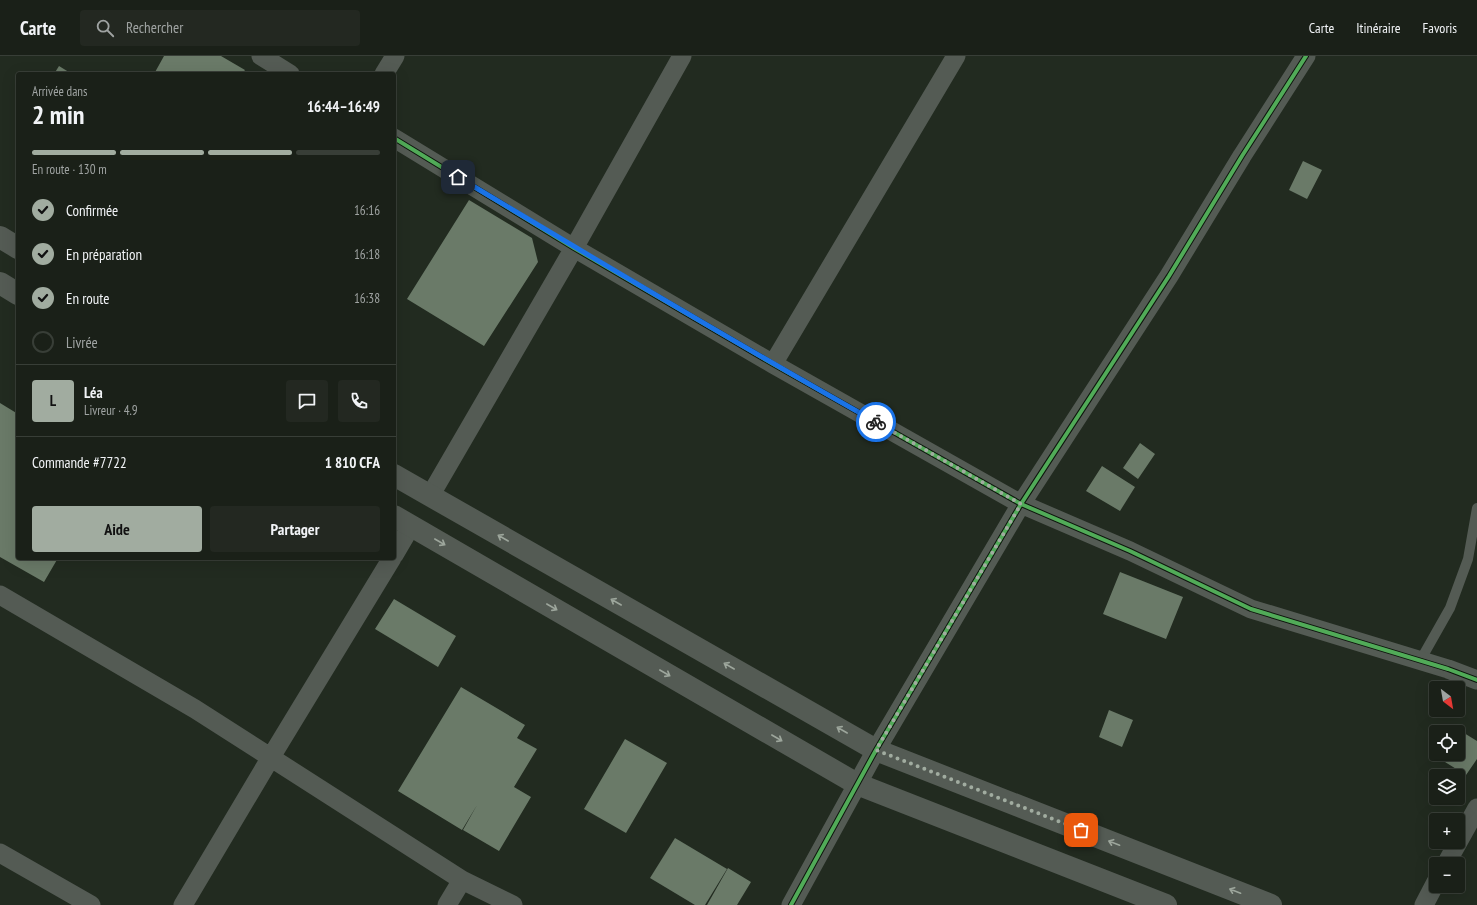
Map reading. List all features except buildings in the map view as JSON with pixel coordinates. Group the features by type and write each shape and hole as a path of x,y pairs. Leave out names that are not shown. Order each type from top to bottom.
{"street":[{"path":"261,56 287,72"},
{"path":"385,72 395,56"},
{"path":"430,496 574,248 682,56"},
{"path":"773,364 956,56"},
{"path":"791,905 876,750 1021,504 1169,276 1242,156 1306,56"},
{"path":"396,139 574,248 773,364 1021,504 1130,551 1251,609 1448,669 1477,680"},
{"path":"0,237 16,247"},
{"path":"0,283 16,293"},
{"path":"396,476 876,750 1271,905"},
{"path":"396,547 403,521 857,784 1166,905"},
{"path":"183,905 391,560"},
{"path":"0,594 189,705 462,880 513,905"},
{"path":"1450,857 1477,808"},
{"path":"0,853 91,905"},
{"path":"448,905 462,880"},
{"path":"1424,905 1430,893"}],"lane":[{"path":"1420,661 1450,608 1468,559 1477,508"}],"cycle path":[{"path":"791,905 876,750 1021,504 1169,276 1242,156 1306,56"},
{"path":"396,139 574,248 773,364 1021,504 1130,551 1251,609 1448,669 1477,680"}],"way so far":[{"path":"876,422 1021,504 876,750 1081,830"}],"route":[{"path":"458,177 574,248 876,422"}]}
